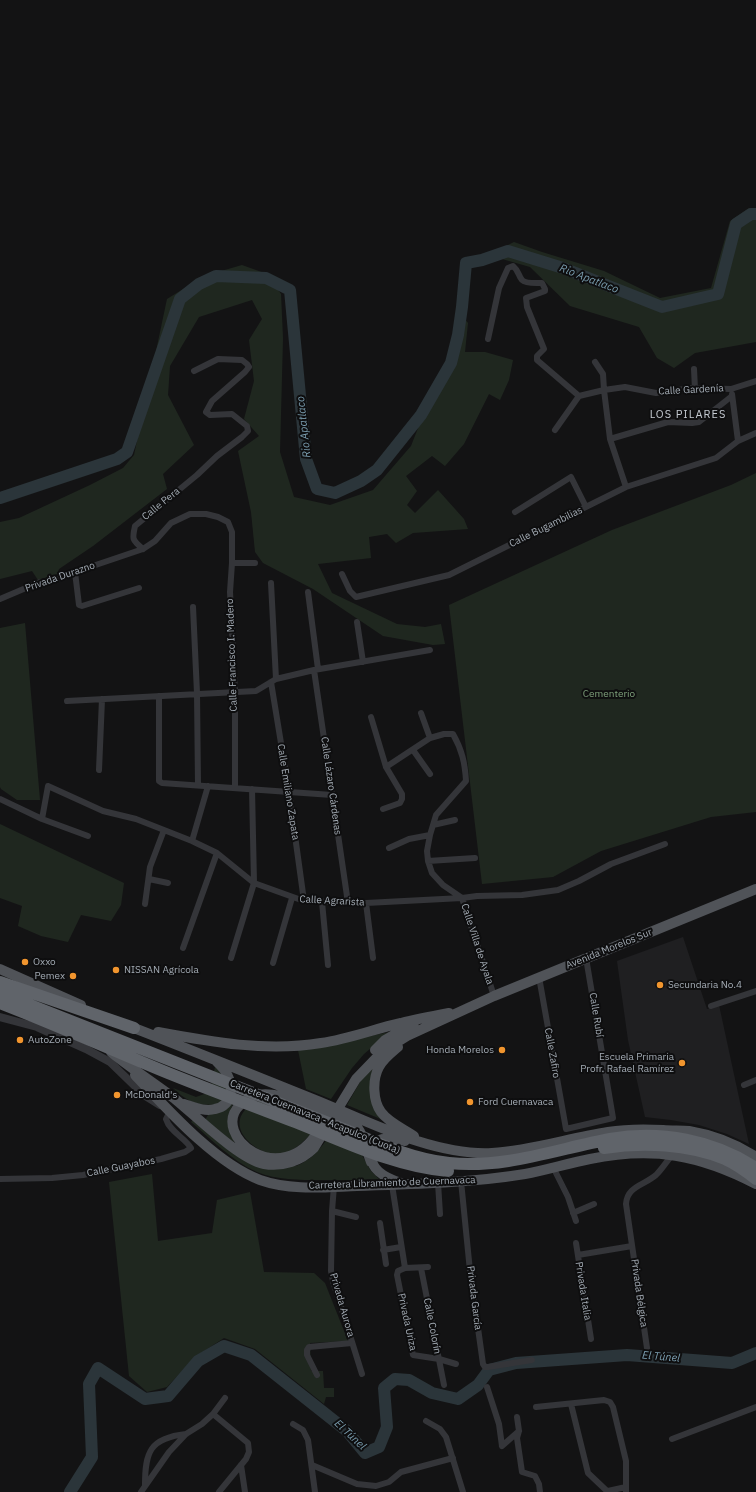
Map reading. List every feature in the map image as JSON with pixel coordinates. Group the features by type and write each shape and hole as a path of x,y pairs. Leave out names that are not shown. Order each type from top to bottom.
{"highway":[{"path":"0,982 134,1028"},
{"name":"Carretera Cuernavaca - Acapulco (Cuota)","path":"0,993 222,1080 384,1146 427,1159 448,1163 478,1165 532,1164 612,1147 654,1145 694,1150 724,1159 743,1169 756,1179"},
{"name":"Carretera Cuernavaca - Acapulco (Cuota)","path":"1,1009 50,1022 169,1073 388,1157 422,1167 442,1170 478,1172 524,1158 611,1139 633,1136 653,1136 689,1140 706,1144 738,1156 756,1168"}],"main road":[{"name":"Avenida Morelos Sur","path":"462,1009 756,889"},
{"path":"0,969 134,1028 214,1059 406,1138 443,1148"},
{"path":"1,1009 36,1013 62,1021 89,1036 175,1100 246,1156 258,1162 275,1164 292,1162 308,1154 359,1066 385,1040 423,1018"},
{"path":"134,1028 214,1042 255,1045 321,1044 462,1009"},
{"path":"426,1143 388,1119 381,1112 375,1097 375,1081 379,1067 390,1054 405,1042 462,1009"},
{"path":"346,1090 365,1068 390,1045 437,1023"},
{"name":"Carretera Libramiento de Cuernavaca","path":"115,1055 170,1111 224,1160 260,1180 287,1186 392,1185 461,1181 526,1174 614,1155 653,1153 703,1161 731,1171 756,1184"},
{"path":"175,1100 206,1110 224,1106 229,1100 231,1086 225,1070 214,1059"},
{"path":"318,1138 301,1150 285,1158 268,1158 249,1149 236,1136 232,1120 234,1112 244,1101 253,1096 269,1094 280,1096 354,1124 359,1128 362,1134 363,1141 375,1169 383,1175 407,1184"},
{"path":"371,1162 373,1147 377,1142 383,1139 474,1153 490,1154 511,1152 608,1132 631,1129 690,1131 740,1147 756,1157"}],"street":[{"path":"488,339 499,288 508,268 513,266 518,270 522,280 526,282 542,283 545,291 526,298 527,307 544,349 537,356 537,360 579,396 556,428"},
{"name":"Calle Pera","path":"142,550 134,542 132,536 135,526 248,431 247,426 232,414 210,415 206,412 212,401 245,372 249,367 247,364 242,360 218,359 194,371"},
{"path":"595,362 603,374 610,439 626,487"},
{"path":"694,369 695,388"},
{"name":"Calle Gardenía","path":"579,396 625,387 656,393 695,388 731,389 756,381"},
{"path":"731,389 738,441"},
{"path":"610,439 668,422 699,422 732,396"},
{"name":"Calle Bugambilias","path":"342,574 350,591 356,597 449,575 626,487 716,458 738,441 756,433"},
{"path":"515,512 571,477 586,507"},
{"name":"Calle Francisco I. Madero","path":"142,550 155,541 171,523 190,514 206,514 218,517 228,522 232,532 230,592 235,691 235,788"},
{"name":"Privada Durazno","path":"0,599 40,582 53,582 75,572 142,550"},
{"path":"232,563 255,563"},
{"path":"75,572 79,605 82,606 139,588"},
{"name":"Calle Emiliano Zapata","path":"271,583 274,681 304,901"},
{"name":"Calle Lázaro Cárdenas","path":"308,592 332,795 348,902"},
{"path":"193,607 197,693 198,785"},
{"path":"357,622 363,662"},
{"path":"67,701 256,691 274,681 316,669 430,650"},
{"path":"159,696 159,781 162,783 332,795"},
{"path":"99,770 102,699"},
{"path":"421,713 430,738"},
{"path":"371,717 386,767 402,794 400,803 383,809"},
{"path":"386,767 430,738 444,734 453,734 461,748 465,764 466,781 436,815 427,851 428,862 475,858"},
{"path":"412,750 430,774"},
{"name":"Calle Agrarista","path":"42,819 48,786 103,811 136,819 192,841 217,853 254,883 292,898 304,901 322,902 366,903 477,896 522,895 558,890 611,864 665,844"},
{"path":"192,841 208,786"},
{"path":"231,958 254,883 252,789"},
{"path":"0,799 42,819 88,836"},
{"path":"433,825 455,820"},
{"path":"145,904 150,867 164,830"},
{"path":"389,848 409,839 430,835"},
{"path":"183,948 217,853"},
{"name":"Calle Villa de Ayala","path":"428,862 432,873 443,885 462,898 494,996"},
{"path":"149,879 168,883"},
{"path":"273,963 292,898"},
{"path":"322,902 328,965"},
{"path":"366,903 373,958"},
{"name":"Calle Rubí","path":"566,1129 613,1118 586,958"},
{"name":"Calle Zafiro","path":"539,978 566,1129"},
{"path":"711,1006 756,991"},
{"path":"1,1009 110,1062 144,1095 170,1111"},
{"path":"744,1084 756,1080"},
{"name":"Calle Guayabos","path":"0,1179 52,1178 83,1175 161,1159 185,1152 191,1148 188,1143 168,1126 166,1119 170,1111"},
{"path":"632,1246 626,1204 627,1196 631,1191 656,1175 672,1155"},
{"path":"553,1167 562,1183 576,1221"},
{"name":"Privada García","path":"461,1181 470,1271 483,1364 485,1367 488,1367 532,1360"},
{"path":"438,1183 440,1214"},
{"path":"392,1185 405,1268 428,1267"},
{"name":"Privada Aurora","path":"334,1186 332,1211 332,1276 362,1374"},
{"path":"573,1213 594,1204"},
{"path":"332,1211 356,1217"},
{"path":"380,1223 386,1264"},
{"name":"Privada Italia","path":"576,1243 591,1339"},
{"name":"Privada Bélgica","path":"578,1255 632,1246 647,1348"},
{"path":"383,1250 401,1247"},
{"name":"Privada Uriza","path":"405,1268 398,1271 397,1275 413,1355 439,1359 456,1364"},
{"name":"Calle Colorín","path":"421,1268 444,1385"},
{"path":"317,1375 307,1354 306,1350 309,1347 352,1343"},
{"path":"487,1387 498,1424 502,1446 519,1431"},
{"path":"141,1492 169,1452 186,1434 202,1424 225,1398"},
{"path":"536,1407 604,1400 610,1402 613,1407 626,1461 626,1490 608,1492 588,1473 572,1404"},
{"path":"672,1439 756,1407"},
{"path":"212,1414 248,1443 249,1452 246,1459 219,1492"},
{"path":"516,1417 519,1431 517,1438 522,1472 535,1476 540,1492"},
{"path":"426,1421 440,1429 446,1437 462,1492"},
{"path":"293,1424 303,1430 308,1440 315,1492"},
{"path":"145,1485 145,1464 149,1451 160,1441 176,1435 186,1434"},
{"path":"312,1465 357,1484 376,1486 389,1482 401,1472 453,1458"},
{"path":"241,1465 245,1492"}],"shaded area":[{"name":"Escuela Primaria Profr. Rafael Ramírez","path":"683,937 707,1009 719,1005 749,1144 727,1134 699,1125 645,1117 628,1040 617,961"}],"green space":[{"path":"749,208 756,208 756,342 695,353 674,368 657,358 639,327 570,306 530,267 488,255 514,242 604,271 660,298 711,288 730,221"},
{"path":"242,265 267,274 281,294 283,338 280,452 294,497 330,505 373,490 411,446 462,327 464,318 468,323 465,352 485,352 513,360 509,380 500,400 489,394 464,444 445,466 432,456 406,476 417,491 407,505 415,513 438,490 464,519 468,529 413,533 396,543 387,534 369,537 371,558 318,564 332,593 397,624 425,627 441,624 445,644 433,645 383,636 313,589 263,563 255,552 251,512 238,451 259,436 244,419 254,381 249,340 262,319 252,300 199,317 170,366 168,395 194,445 163,474 167,489 93,546 59,569 57,574 38,580 32,571 0,579 0,522 19,518 90,485 123,468 134,455 167,299 204,276"},
{"name":"Cementerio","path":"756,473 756,812 711,817 601,851 553,877 482,884 449,605 612,530 731,485"},
{"path":"25,623 40,800 17,800 0,787 0,628"},
{"path":"0,824 124,883 121,905 111,921 81,915 68,942 41,936 18,926 22,906 0,898"},
{"path":"390,1032 364,1054 352,1068 331,1099 306,1089 298,1050"},
{"path":"377,1062 372,1072 383,1120 347,1105 364,1075"},
{"path":"215,1067 226,1080 227,1085 223,1099 219,1104 199,1104 183,1097 173,1088 196,1097 210,1092"},
{"path":"235,1099 230,1111 229,1125 235,1143 205,1120 208,1115 227,1107"},
{"path":"265,1100 311,1134 303,1142 286,1153 267,1153 258,1148 243,1135 240,1126 240,1118 248,1107"},
{"path":"194,1119 226,1146 296,1166 313,1155 321,1148 327,1139 359,1150 371,1171 379,1179 296,1180 265,1175 230,1156 191,1122"},
{"path":"152,1174 158,1241 212,1233 217,1200 250,1192 264,1272 314,1273 325,1283 348,1341 310,1343 311,1371 323,1371 324,1388 334,1388 334,1397 326,1397 324,1404 255,1349 224,1338 195,1357 167,1387 147,1392 129,1376 109,1182"}],"waterway":[{"name":"Rio Apatlaco","path":"0,498 117,459 127,452 180,299 199,284 216,276 266,278 290,290 306,459 317,489 335,493 361,481 377,470 421,415 451,363 458,335 466,263 482,260 508,251 563,268 662,307 718,294 736,224 751,214 756,214"},
{"name":"El Túnel","path":"70,1492 92,1457 89,1384 98,1368 145,1399 168,1396 198,1361 224,1346 251,1355 347,1431 365,1453 379,1447 387,1427 384,1388 395,1379 409,1380 432,1393 458,1399 478,1385 489,1370 516,1363 627,1355 732,1363 756,1353"}],"place":[{"name":"Oxxo","path":"25,962"},
{"name":"NISSAN Agrícola","path":"116,970"},
{"name":"Pemex","path":"73,976"},
{"name":"Secundaria No.4","path":"660,985"},
{"name":"AutoZone","path":"20,1040"},
{"name":"Honda Morelos","path":"502,1050"},
{"name":"Escuela Primaria Profr. Rafael Ramírez","path":"682,1063"},
{"name":"McDonald's","path":"117,1095"},
{"name":"Ford Cuernavaca","path":"470,1102"}],"district":[{"name":"LOS PILARES","path":"688,415"}]}
